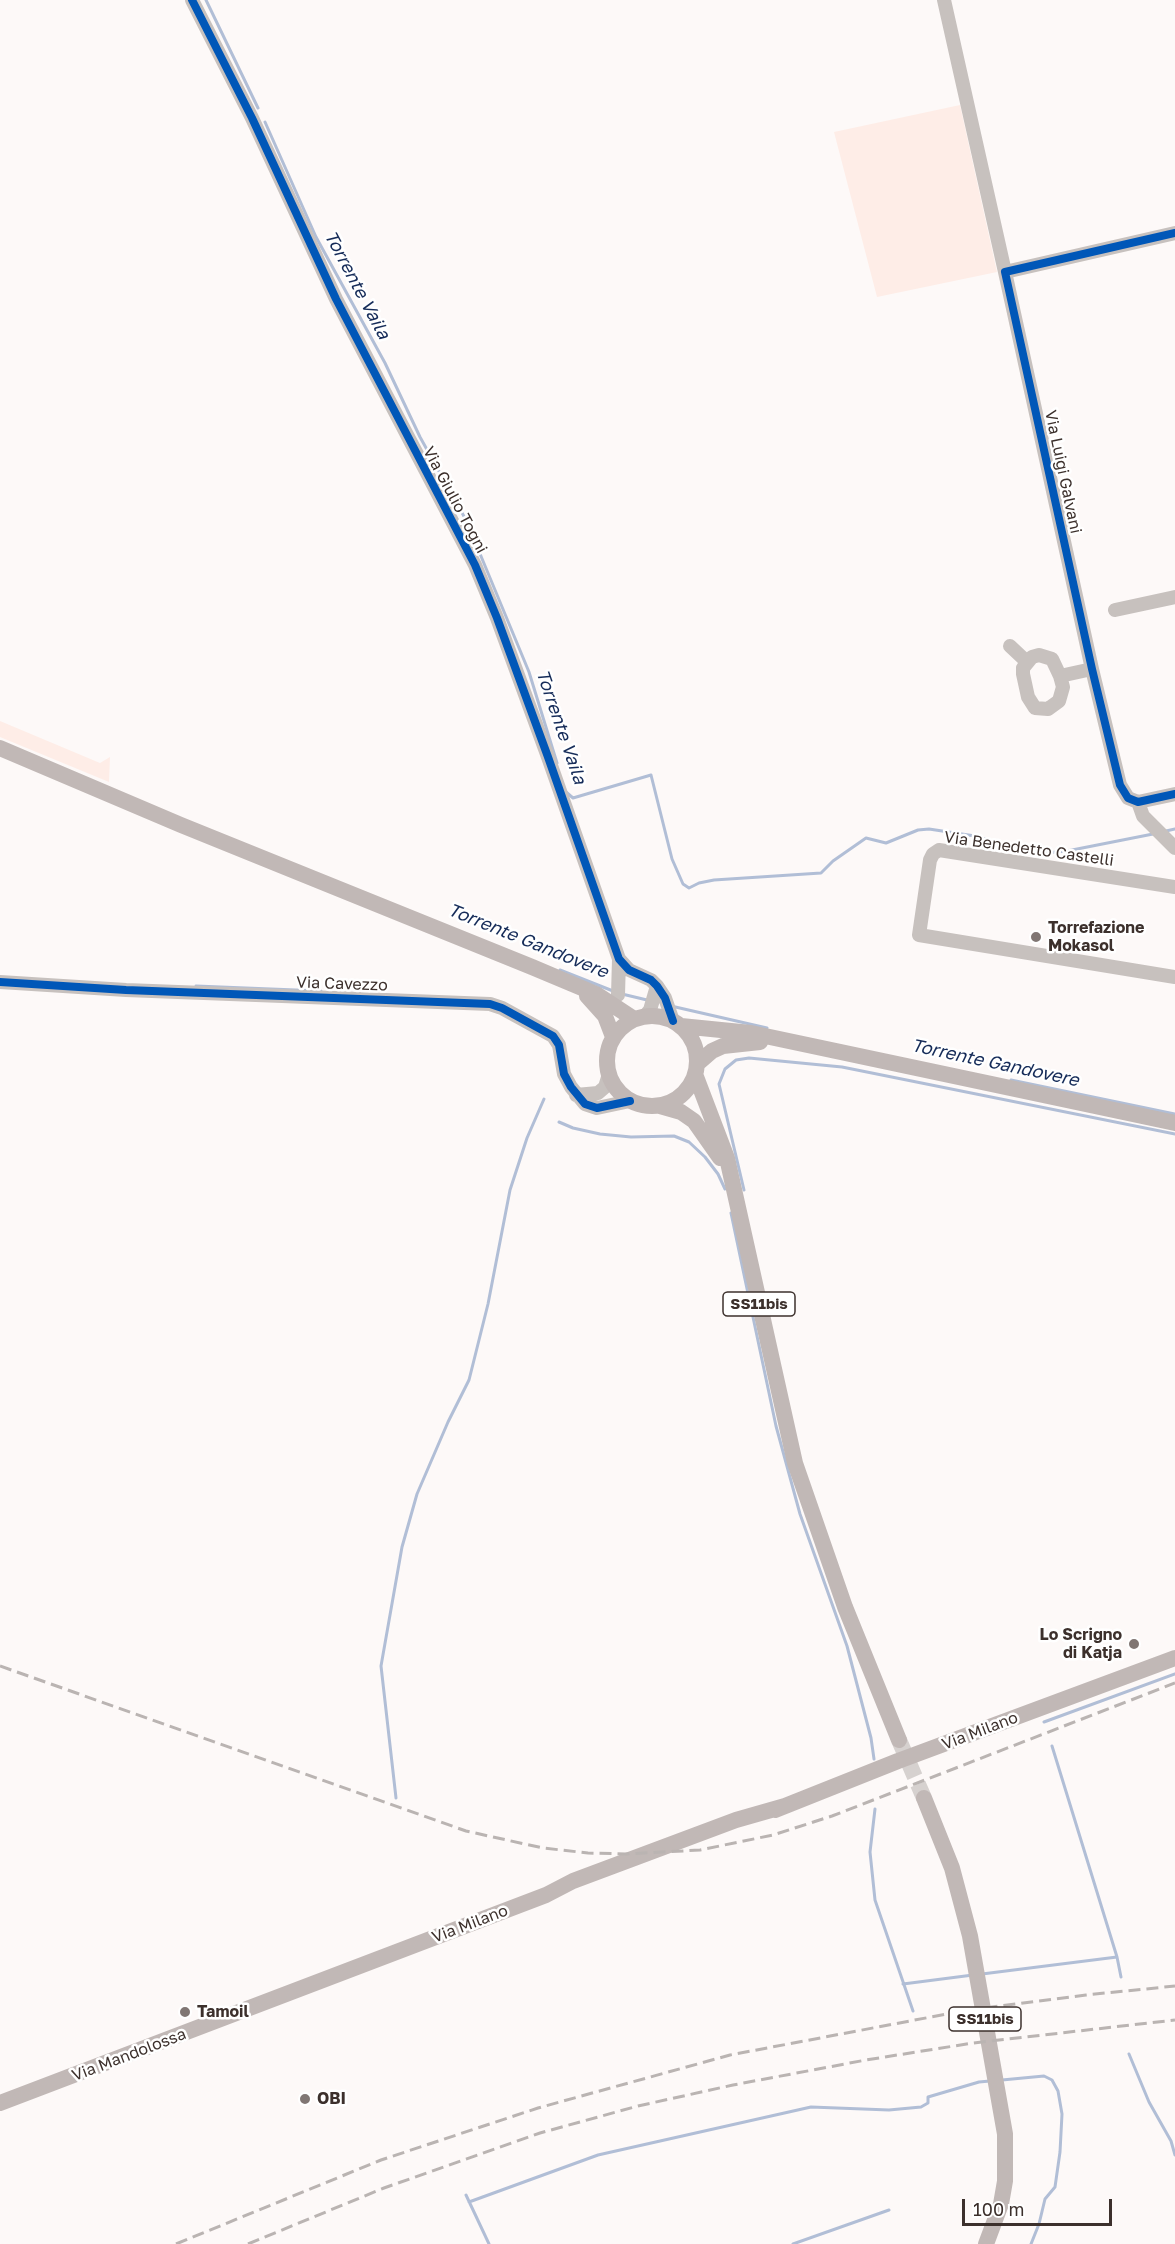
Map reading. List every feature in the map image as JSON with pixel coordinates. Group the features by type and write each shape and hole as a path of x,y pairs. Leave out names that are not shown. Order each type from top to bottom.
{"main road":[{"path":"0,748 181,825 532,966 586,995 605,1016 613,1037"},
{"path":"574,987 643,1015 751,1033 1175,1123"},
{"path":"643,1015 622,1027 613,1037 607,1057 609,1074 614,1087 630,1101 639,1105 660,1106 680,1097 688,1089 696,1069 712,1051 723,1046 782,1041"},
{"path":"675,1020 693,1041 696,1050 696,1069"},
{"name":"SS11bis","path":"696,1069 727,1158 795,1463 845,1607 899,1740"},
{"name":"SS11bis","path":"660,1106 681,1112 694,1121 715,1149 731,1184"},
{"name":"Via Milano","path":"393,1953 546,1895 573,1881 726,1824 785,1806 1175,1658"},
{"name":"SS11bis","path":"924,1798 952,1868 968,1925 1005,2134 1005,2181 1001,2204 986,2244"},
{"name":"Via Mandolossa","path":"0,2103 393,1953"}],"street":[{"name":"Via Giulio Togni","path":"192,0 252,118 330,288 475,565 548,757 619,959 619,988"},
{"name":"Via Luigi Galvani","path":"945,0 1092,669 1120,785 1128,798 1138,802 1143,816 1175,848"},
{"path":"1005,272 1175,233"},
{"path":"1116,610 1175,597"},
{"path":"1010,646 1026,662"},
{"path":"1046,656 1052,659 1060,676 1062,694 1059,701 1048,710 1035,708 1024,684 1023,669 1026,662 1032,657 1046,656"},
{"path":"1060,676 1092,669"},
{"path":"1138,802 1175,794"},
{"name":"Via Benedetto Castelli","path":"1175,887 939,850 930,860 919,935 1175,977"},
{"path":"619,959 629,970 651,980 657,986 675,1020"},
{"name":"Via Cavezzo","path":"0,982 126,990 490,1004 533,1023 553,1036 559,1045 564,1074 576,1095"},
{"path":"643,1015 657,986"},
{"path":"576,1095 598,1093 605,1088 609,1074"},
{"path":"576,1095 585,1104 597,1108 630,1101"}],"shaded area":[{"path":"960,105 997,272 877,297 834,132"},
{"path":"0,721 100,763 110,757 109,782 0,737"}],"waterway":[{"name":"Torrente Vaila","path":"206,0 258,108"},
{"name":"Torrente Vaila","path":"265,122 316,237 385,363 420,437 466,520 529,672 557,763"},
{"name":"Torrente Vaila","path":"566,792 573,798 651,775 672,859 683,884 689,888 714,880 821,873 833,861 866,838 886,843 918,830 929,829 975,836 1019,850 1045,853 1067,851 1153,834"},
{"name":"Torrente Vaila","path":"1166,831 1175,829"},
{"name":"Torrente Gandovere","path":"560,970 613,991"},
{"path":"196,986 321,991"},
{"name":"Torrente Gandovere","path":"622,994 647,1000"},
{"name":"Torrente Gandovere","path":"671,1006 767,1028"},
{"path":"744,1190 719,1084 725,1069 736,1060 749,1058 842,1067 1175,1134"},
{"name":"Torrente Gandovere","path":"1011,1080 1175,1114"},
{"path":"396,1798 381,1666 402,1547 417,1494 469,1380 488,1304 510,1190 527,1138 544,1099"},
{"path":"559,1122 573,1128 600,1134 631,1137 674,1136 689,1142 705,1157 718,1174 725,1189"},
{"path":"731,1213 776,1426 800,1514 847,1646 871,1738 874,1759"},
{"path":"1044,1722 1175,1674"},
{"path":"1052,1746 1117,1957 1121,1977"},
{"path":"875,1809 870,1852 875,1900 913,2011"},
{"path":"982,1974 1117,1957"},
{"path":"903,1984 973,1975"},
{"path":"1129,2054 1149,2102 1171,2141 1175,2155"},
{"path":"1002,2080 1044,2076 1052,2080 1058,2091 1062,2114 1055,2187 1045,2199 1031,2244"},
{"path":"469,2202 598,2155 811,2107 889,2110 921,2107 928,2103 928,2097 990,2081"},
{"path":"466,2195 489,2244"},
{"path":"793,2244 889,2210"}],"tunnel":[{"path":"899,1740 924,1798"}],"railway":[{"path":"0,1666 466,1831 543,1848 626,1854 700,1850 773,1835 832,1816 1175,1683"},
{"path":"176,2244 381,2160 538,2108 730,2055 968,2010 1175,1986"},
{"path":"248,2244 384,2188 540,2133 638,2106 866,2060 973,2043 1175,2020"}],"cycle path":[{"path":"192,0 252,118 336,299 475,565 548,757 619,959 629,970 651,980 657,986 665,998 673,1021"},
{"path":"1175,233 1005,272 1092,669 1120,785 1128,798 1138,802 1175,794"},
{"path":"0,982 126,990 490,1004 502,1008 553,1036 559,1045 564,1074 585,1104 597,1108 630,1101"}],"place":[{"name":"Torrefazione Mokasol","path":"1036,937"},
{"name":"Lo Scrigno di Katja","path":"1134,1644"},
{"name":"Tamoil","path":"185,2012"},
{"name":"OBI","path":"305,2099"}]}
